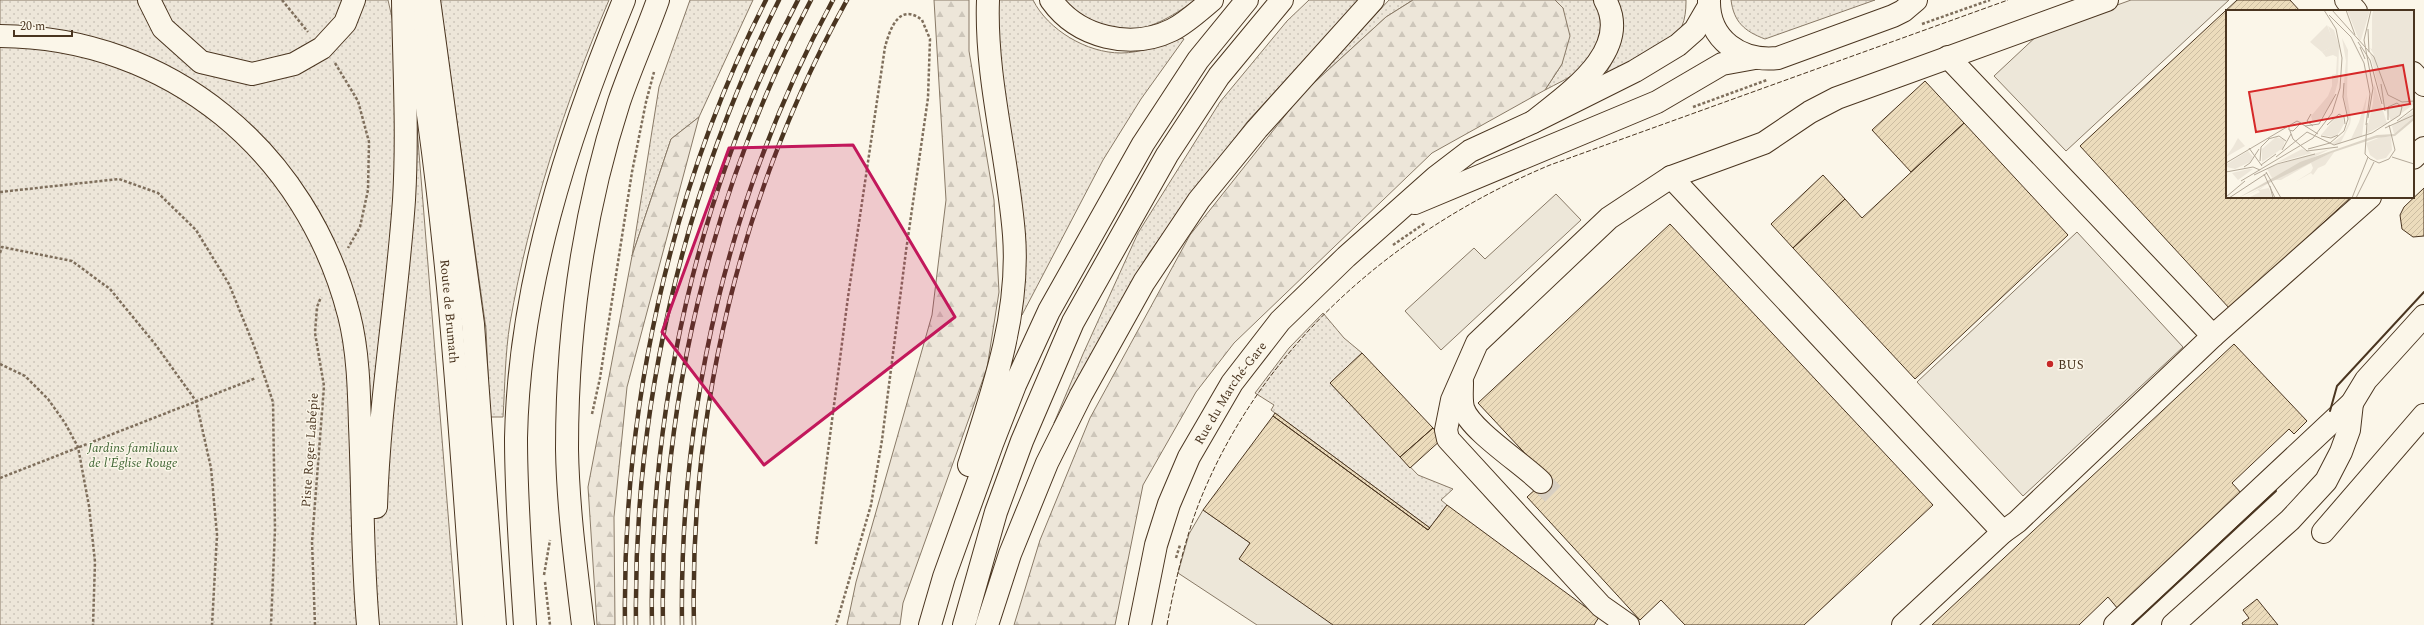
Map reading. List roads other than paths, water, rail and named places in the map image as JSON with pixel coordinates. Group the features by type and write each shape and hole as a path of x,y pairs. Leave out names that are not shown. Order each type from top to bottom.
{"main road":[{"path":"149,0 163,28 201,62 252,74 294,64 322,48 345,23 354,0"},
{"path":"379,625 376,576 377,481 404,201 406,153 403,0"},
{"name":"Route de Brumath","path":"410,0 425,84 452,321 474,625"},
{"path":"429,0 473,324 495,625"},
{"path":"525,625 516,438 522,358 528,312 542,249 574,130 624,0"},
{"path":"583,625 572,528 567,450 573,332 582,261 605,152 620,101 658,0"},
{"path":"944,578 957,508 1005,343 1014,288 1014,236 990,49 988,0"},
{"path":"1051,0 1063,15 1078,26 1116,39 1135,39 1155,36 1173,29 1212,0"},
{"path":"930,625 944,578 1015,385 1049,311 1143,144 1198,60 1247,0"},
{"path":"964,625 996,512 1022,441 1073,322 1167,155 1219,76 1282,0"},
{"path":"987,625 1010,554 1047,464 1081,395 1144,282 1199,200 1256,128 1373,0"},
{"path":"1533,122 1577,86 1594,69 1609,42 1611,28 1608,7 1605,0"},
{"path":"1628,625 1601,606 1450,442 1446,430 1452,400 1471,353 1486,332 1609,218 1672,177 1754,148 1823,105 1948,56 2107,0"},
{"path":"2346,0 2355,10"},
{"path":"1709,3 1714,26 1728,44 1744,56 1755,58 1778,58 1893,16 1915,2"},
{"path":"1533,122 1635,71 1678,45 1695,30 1709,3"},
{"path":"0,36 28,36 78,44 126,58 170,80 212,106 251,139 284,176 307,210 330,254 350,316 356,355 360,427 363,577 368,625"},
{"path":"1948,56 2213,336"},
{"path":"1401,209 1657,102 1722,64 1755,58"},
{"path":"2414,74 2424,85"},
{"name":"Rue du Marché-Gare","path":"1140,625 1156,545 1169,504 1190,457 1232,383 1280,321 1315,284 1436,177 1470,151 1533,122"},
{"path":"2414,157 2424,148"},
{"path":"1672,177 2003,532"},
{"path":"1903,625 2003,532 2017,522 2213,336 2369,198"},
{"path":"2115,625 2352,404 2366,380 2424,316"},
{"path":"1462,378 1462,406 1468,416 1481,430 1541,482"},
{"path":"2173,625 2290,520 2326,481 2341,452 2349,430 2352,404"},
{"path":"2323,532 2424,415"},
{"path":"524,599 529,625"}],"tunnel":[{"path":"1541,482 1553,494"}],"railway":[{"path":"625,625 626,545 632,464 643,384 658,304 678,225 703,148 732,73 766,0"},
{"path":"636,625 637,544 643,463 654,383 670,304 690,226 715,149 745,73 779,0"},
{"path":"652,625 653,544 659,464 670,383 686,304 707,225 732,148 763,73 798,0"},
{"path":"663,625 664,543 670,463 681,382 698,303 719,225 745,148 775,73 811,0"},
{"path":"682,625 683,543 690,462 701,382 717,303 739,225 765,148 797,73 833,0"},
{"path":"694,625 695,544 701,463 713,382 729,302 751,224 778,147 810,73 847,0"}],"place":[{"name":"BUS","path":"2050,364"}],"park label":[{"name":"Jardins familiaux de l'Église Rouge","path":"133,454"}]}
